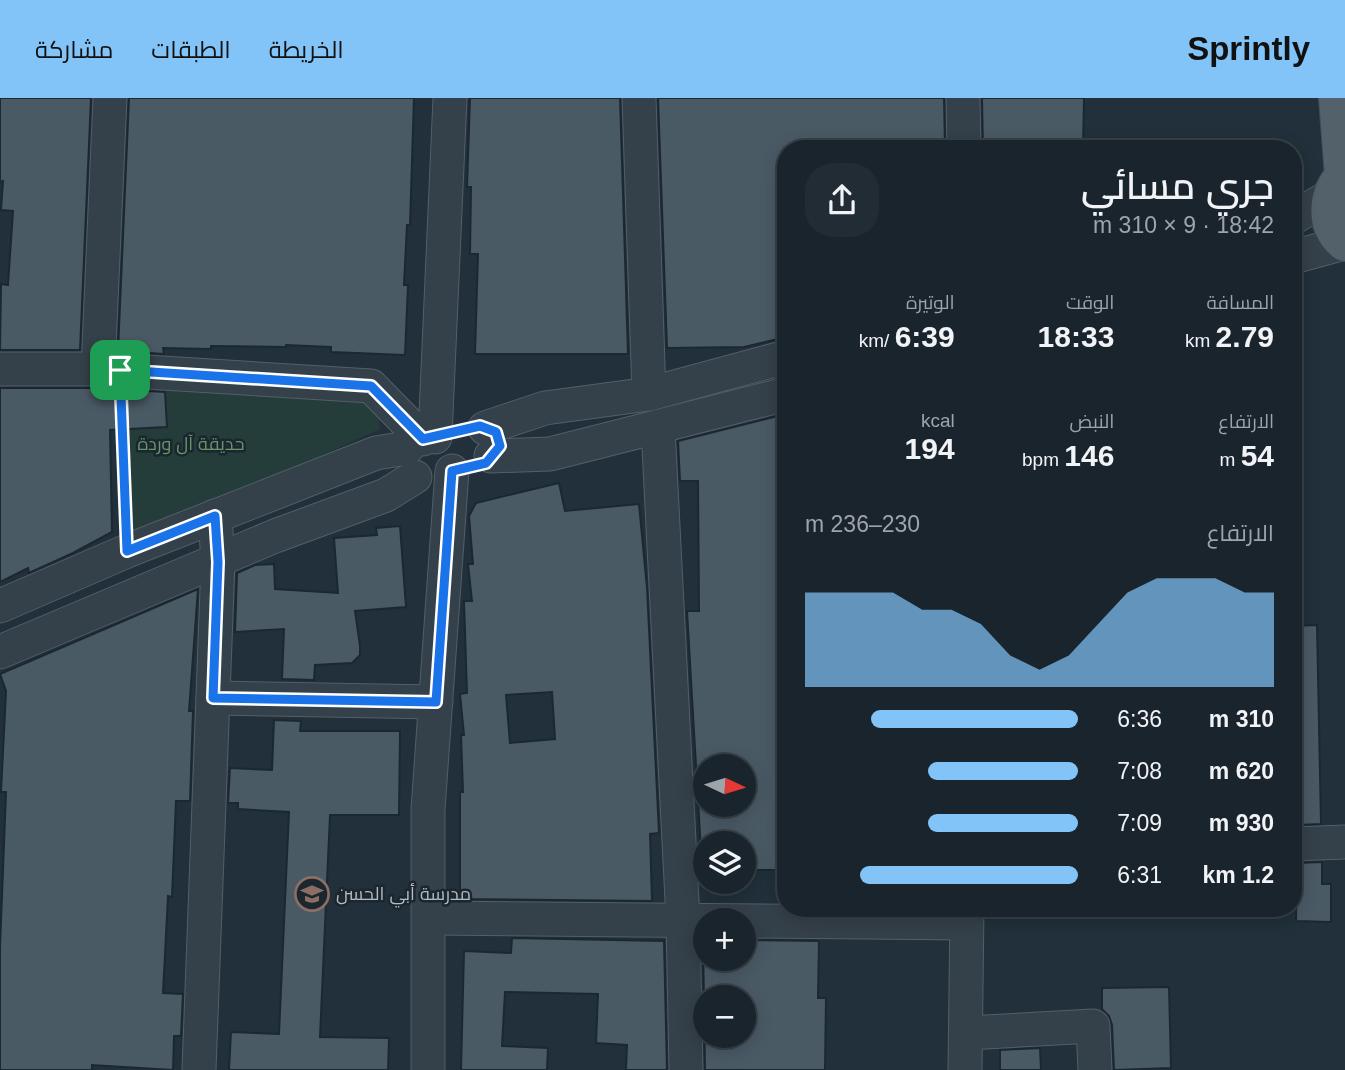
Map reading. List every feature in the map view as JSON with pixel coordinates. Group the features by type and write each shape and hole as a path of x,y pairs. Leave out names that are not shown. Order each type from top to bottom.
{"main road":[{"path":"1338,98 1341,182 1330,210 1332,224 1345,243"}],"street":[{"path":"109,370 110,98"},
{"path":"0,606 127,551 376,453 420,450 480,426 488,442 486,463 422,479 420,450 450,98"},
{"path":"639,98 643,141 649,394"},
{"path":"963,98 964,140"},
{"path":"1302,211 1341,182"},
{"path":"1302,255 1345,243"},
{"path":"488,442 545,408 649,394 777,359"},
{"path":"0,369 109,370 371,386 420,450"},
{"path":"488,442 550,454 777,396"},
{"path":"658,428 683,920 686,1070"},
{"path":"0,652 275,536 386,495 420,450"},
{"path":"428,1070 428,808 452,471"},
{"path":"199,1070 218,562 215,516"},
{"path":"213,698 436,702"},
{"path":"1302,844 1345,842"},
{"path":"429,918 683,920 895,917"},
{"path":"965,1070 966,917"},
{"path":"967,1033 1093,1026 1095,1070"}],"path":[{"path":"109,370 127,551"}],"green space":[{"name":"حديقة آل وردة","path":"124,374 373,392 380,429 130,543"}],"building":[{"path":"0,98 91,98 80,350 0,350 1,284 8,285 13,211 1,210 3,181 0,182"},
{"path":"129,98 414,98 410,225 407,225 404,285 408,285 405,355 331,352 331,347 286,345 211,346 211,349 163,348 164,354 118,351"},
{"path":"470,98 620,98 628,354 475,354 478,254 470,254 471,187 467,187"},
{"path":"658,98 944,98 945,140 777,140 777,339 744,347 667,348"},
{"path":"982,98 1084,98 1083,140 983,140"},
{"path":"0,388 97,388 165,392 167,427 110,430 112,532 29,573 28,568 0,582"},
{"path":"777,416 777,870 756,870 756,831 700,831 699,817 756,817 756,754 695,754 687,611 699,611 698,481 680,481 678,441"},
{"path":"559,483 565,511 639,504 647,588 659,833 650,834 652,901 460,899 460,792 463,792 461,735 464,735 460,694 467,693 464,601 472,601 468,564 473,564 469,516 476,503","holes":["552,692 555,739 510,743 506,695"]},
{"path":"400,526 406,607 355,611 360,655 352,663 315,665 314,680 282,679 284,629 235,632 237,573 255,565 274,564 275,589 338,593 334,538 377,535 376,528"},
{"path":"198,589 189,711 193,711 190,801 176,801 172,897 168,896 163,993 183,994 181,1036 174,1036 173,1070 92,1065 92,1070 0,1070 0,947 6,792 1,792 6,691 0,674"},
{"path":"1317,625 1321,824 1302,825 1302,626"},
{"path":"274,720 301,721 300,731 400,731 399,815 330,815 320,1037 389,1038 388,1070 229,1070 231,1032 279,1034 289,812 238,809 238,803 228,803 230,768 272,770"},
{"path":"1322,862 1322,884 1331,884 1331,922 1296,921 1296,917 1302,917 1302,863"},
{"path":"512,938 664,941 667,1070 626,1070 627,1045 596,1043 598,994 505,992 502,1046 548,1048 547,1070 461,1070 464,951 511,953"},
{"path":"756,940 819,941 818,998 826,998 825,1070 705,1070 705,1048 756,1048 756,985 704,985 703,971 756,971"},
{"path":"1169,987 1171,1068 1114,1070 1112,1025 1109,1016 1102,1009 1102,988"},
{"path":"1040,1048 1041,1070 1000,1070 1000,1050"}],"place":[{"name":"مدرسة أبي الحسن","path":"312,894"}],"route":[{"path":"120,370 371,386 423,439 480,426 496,432 500,446 486,463 452,471 436,702 213,698 218,562 215,516 127,551 120,370"}]}
